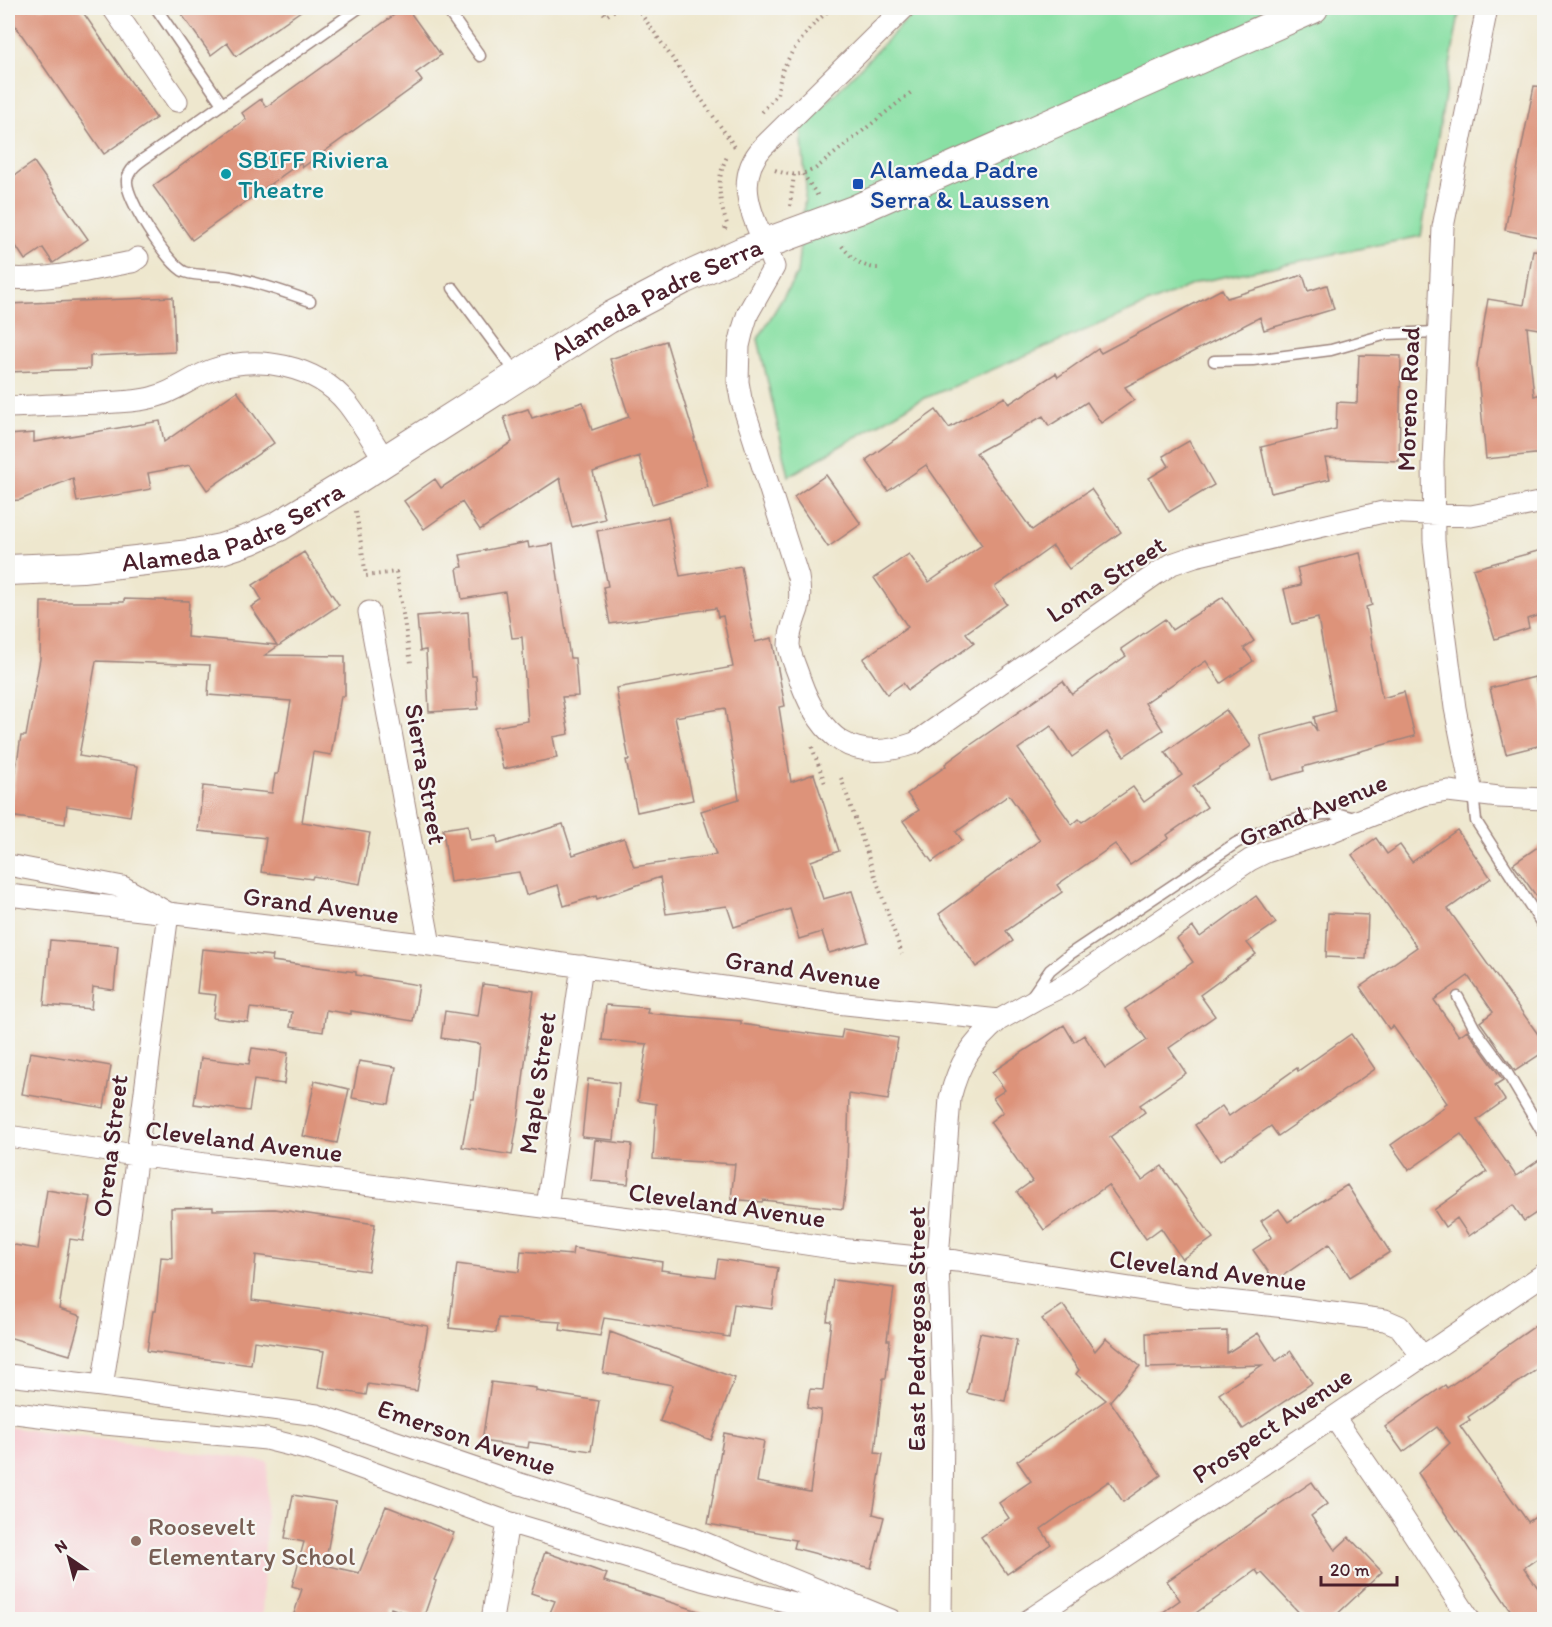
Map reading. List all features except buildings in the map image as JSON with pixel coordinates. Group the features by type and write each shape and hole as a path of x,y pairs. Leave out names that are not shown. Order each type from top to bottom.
{"street":[{"path":"113,8 177,101"},
{"path":"766,243 747,194 746,179 754,159 783,126 904,8"},
{"name":"Alameda Padre Serra","path":"8,570 82,567 190,555 221,549 251,539 279,526 607,319 693,274 766,243 856,210 1313,8"},
{"name":"Moreno Road","path":"1473,793 1455,708 1434,541 1433,513 1437,332 1443,227 1487,8"},
{"name":"Loma Street","path":"766,243 774,267 748,313 739,346 738,382 741,399 798,577 800,592 798,607 789,634 789,648 808,702 817,718 834,736 857,748 869,751 891,750 915,743 1156,574 1184,559 1383,512 1484,515 1545,502"},
{"path":"8,278 20,279 83,271 132,262 138,258"},
{"path":"8,407 154,398 176,390 212,370 237,364 263,363 289,367 313,376 336,392 385,460"},
{"name":"Sierra Street","path":"369,612 430,945"},
{"name":"Grand Avenue","path":"8,865 123,887 168,913 430,945 836,1003 999,1020 1065,985 1250,861 1291,843 1330,832 1423,795 1448,791 1545,799"},
{"path":"8,895 168,913"},
{"name":"Orena Street","path":"102,1386 127,1231 168,913"},
{"name":"Maple Street","path":"547,1207 582,966"},
{"name":"East Pedregosa Street","path":"941,1620 943,1419 938,1259 950,1098 967,1053 982,1034 999,1020"},
{"name":"Cleveland Avenue","path":"8,1136 135,1155 547,1207 839,1249 938,1259 1188,1297 1385,1320 1399,1326 1422,1356"},
{"name":"Prospect Avenue","path":"1029,1620 1545,1274"},
{"name":"Emerson Avenue","path":"8,1376 102,1386 317,1415 514,1482 690,1537 891,1620"},
{"path":"8,1412 94,1423 266,1439 314,1451 508,1522 702,1580 861,1620"},
{"path":"1334,1417 1400,1512 1470,1620"},
{"path":"492,1620 508,1522"}],"lane":[{"path":"156,8 222,104"},
{"path":"310,301 239,279 220,275 196,275 182,271 168,256 134,207 128,193 127,182 133,168 359,8"},
{"path":"446,8 480,57"},
{"path":"453,288 517,375"},
{"path":"1214,361 1253,360 1320,351 1387,334 1437,332"},
{"path":"1473,793 1476,821 1545,927"},
{"path":"1458,997 1475,1029 1506,1071 1545,1135"}],"path":[{"path":"600,8 606,16 618,8"},
{"path":"637,8 731,142"},
{"path":"761,114 777,94 782,71 792,52 811,27 831,8"},
{"path":"754,159 785,174 803,174 828,160 914,90"},
{"path":"718,235 727,224 719,200 722,169 740,140"},
{"path":"803,174 814,189"},
{"path":"789,208 794,175"},
{"path":"843,246 863,265 879,268"},
{"path":"356,506 366,576 396,572 411,663"},
{"path":"841,778 902,954"}],"shaded area":[{"name":"Roosevelt Elementary School","path":"8,1427 268,1462 262,1619 8,1619"}],"green space":[{"path":"918,8 1460,8 1421,236 1199,282 916,402 789,476 758,339 797,274 806,187 801,129"}],"place":[{"name":"SBIFF Riviera Theatre","path":"226,174"},
{"name":"Alameda Padre Serra & Laussen","path":"858,184"},
{"name":"Roosevelt Elementary School","path":"136,1541"}]}
